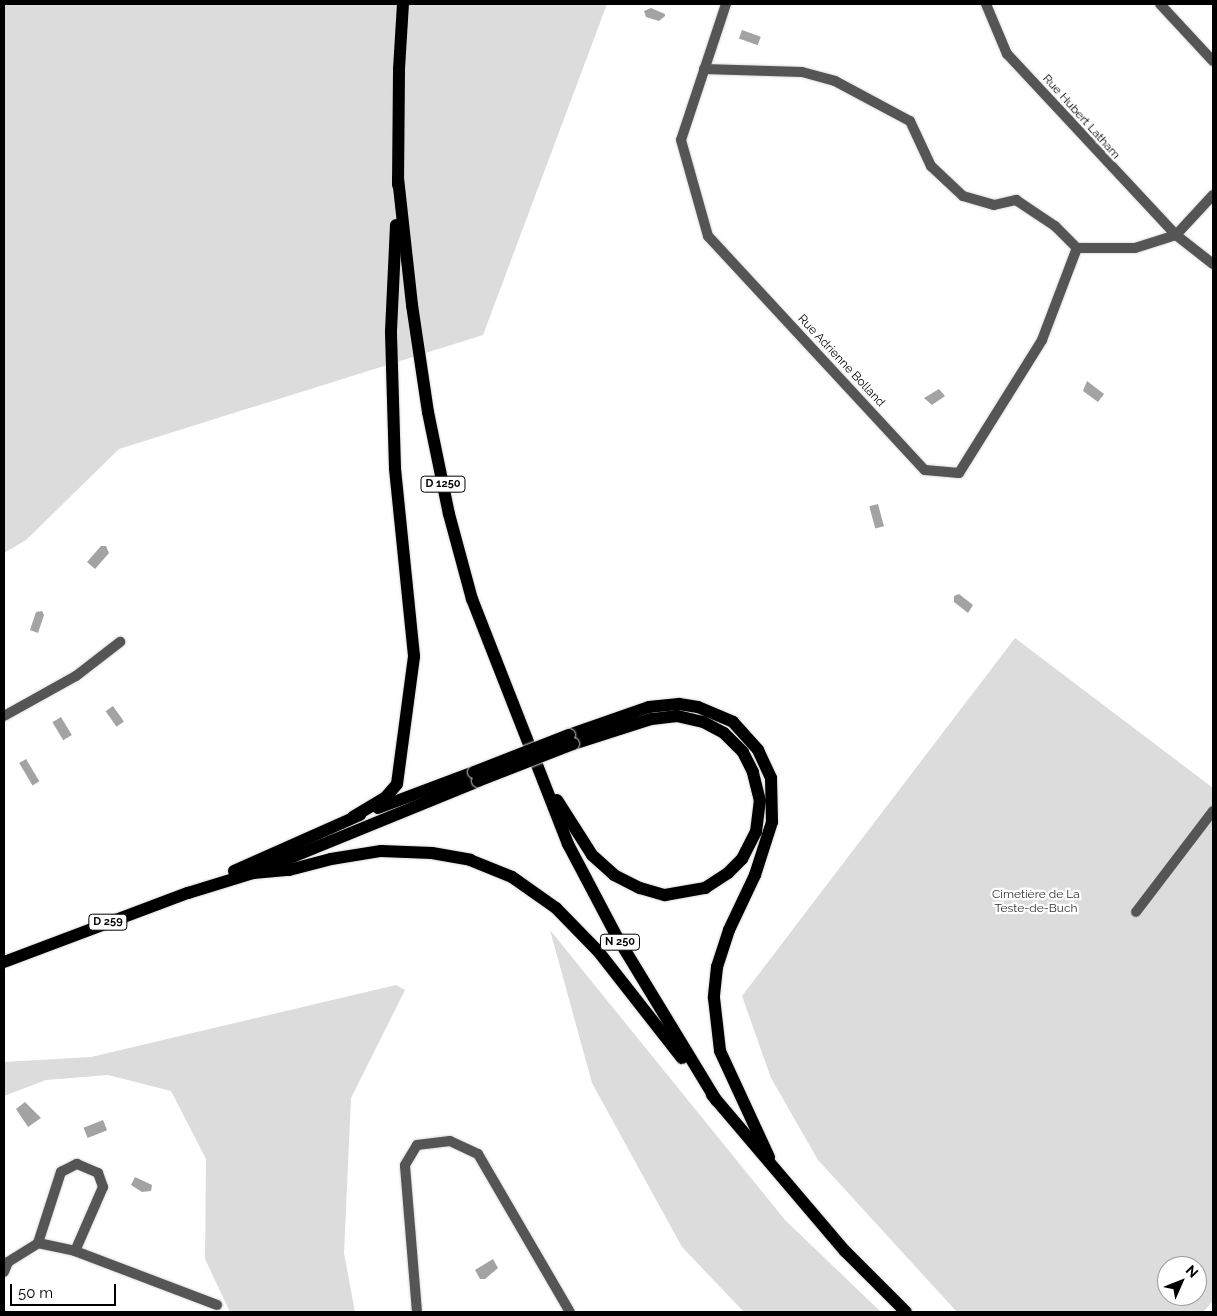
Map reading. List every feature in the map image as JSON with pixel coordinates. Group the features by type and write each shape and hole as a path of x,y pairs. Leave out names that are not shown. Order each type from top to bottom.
{"main road":[{"name":"D 1250","path":"403,4 398,69 398,178 412,305 428,412 449,514 472,599 541,776"},
{"path":"188,893 353,817 385,798 397,784 414,656 394,468 391,331 398,178"},
{"path":"253,872 476,777 649,707 679,704 698,707 733,722 758,750 771,778 772,822 760,861 729,930 717,968 715,1026 720,1051 778,1175"},
{"path":"541,776 592,855 614,875 640,888 665,895 705,888 728,874 750,846 759,816 753,772 743,752 724,733 703,722 677,716 651,719 571,739"},
{"name":"N 250","path":"541,776 568,844 616,937 716,1100 778,1175 845,1251 906,1312"},
{"path":"353,817 476,777"},
{"path":"253,872 290,870 331,859 381,851 432,853 470,860 512,877 556,908 598,950 716,1100"},
{"name":"D 259","path":"4,962 188,893 253,872"}],"street":[{"name":"Rue Adrienne Bolland","path":"726,4 681,140 708,236 926,470 959,473 1042,340 1077,248"},
{"name":"Rue Hubert Latham","path":"986,4 1007,54 1176,235 1213,264"},
{"path":"1160,4 1213,60"},
{"path":"704,69 802,72 835,81 910,121 931,166 963,196 994,205 1016,200 1055,226 1077,248 1135,248 1176,235 1213,195"},
{"path":"4,716 76,676 120,642"},
{"path":"1136,912 1213,811"},
{"path":"417,1312 405,1165 417,1145 450,1141 478,1154 570,1312"},
{"path":"4,1272 8,1262 38,1243 61,1172 77,1164 98,1173 103,1187 75,1251"},
{"path":"38,1243 75,1251 217,1305"}],"green space":[{"path":"4,4 607,4 483,335 119,449 26,540 4,553"},
{"name":"Cimetière de La Teste-de-Buch","path":"1015,638 1213,788 1213,1301 1203,1312 957,1312 818,1160 771,1078 742,996"},
{"path":"550,930 785,1220 881,1312 744,1312 682,1247 592,1083"},
{"path":"396,985 405,990 351,1098 344,1253 355,1312 230,1312 205,1259 206,1159 171,1091 108,1075 46,1080 4,1096 4,1062 91,1057"}],"shaded area":[{"path":"651,8 665,14 665,16 659,21 646,17 644,11"},
{"path":"742,30 761,37 758,45 739,38"},
{"path":"1087,381 1104,394 1098,402 1083,391"},
{"path":"939,389 945,396 932,405 924,398"},
{"path":"878,504 884,526 875,529 869,506"},
{"path":"101,546 106,546 109,553 95,569 87,562"},
{"path":"959,594 973,605 968,613 954,602 954,596"},
{"path":"42,611 44,615 38,633 30,630 36,612"},
{"path":"113,706 124,722 117,727 106,711"},
{"path":"61,717 72,735 63,740 52,722"},
{"path":"26,759 39,781 33,785 19,763"},
{"path":"25,1102 41,1118 28,1127 16,1109"},
{"path":"103,1120 107,1130 88,1138 84,1128"},
{"path":"135,1177 152,1185 151,1191 142,1192 131,1185"},
{"path":"493,1259 498,1268 485,1279 480,1279 475,1270"}]}
